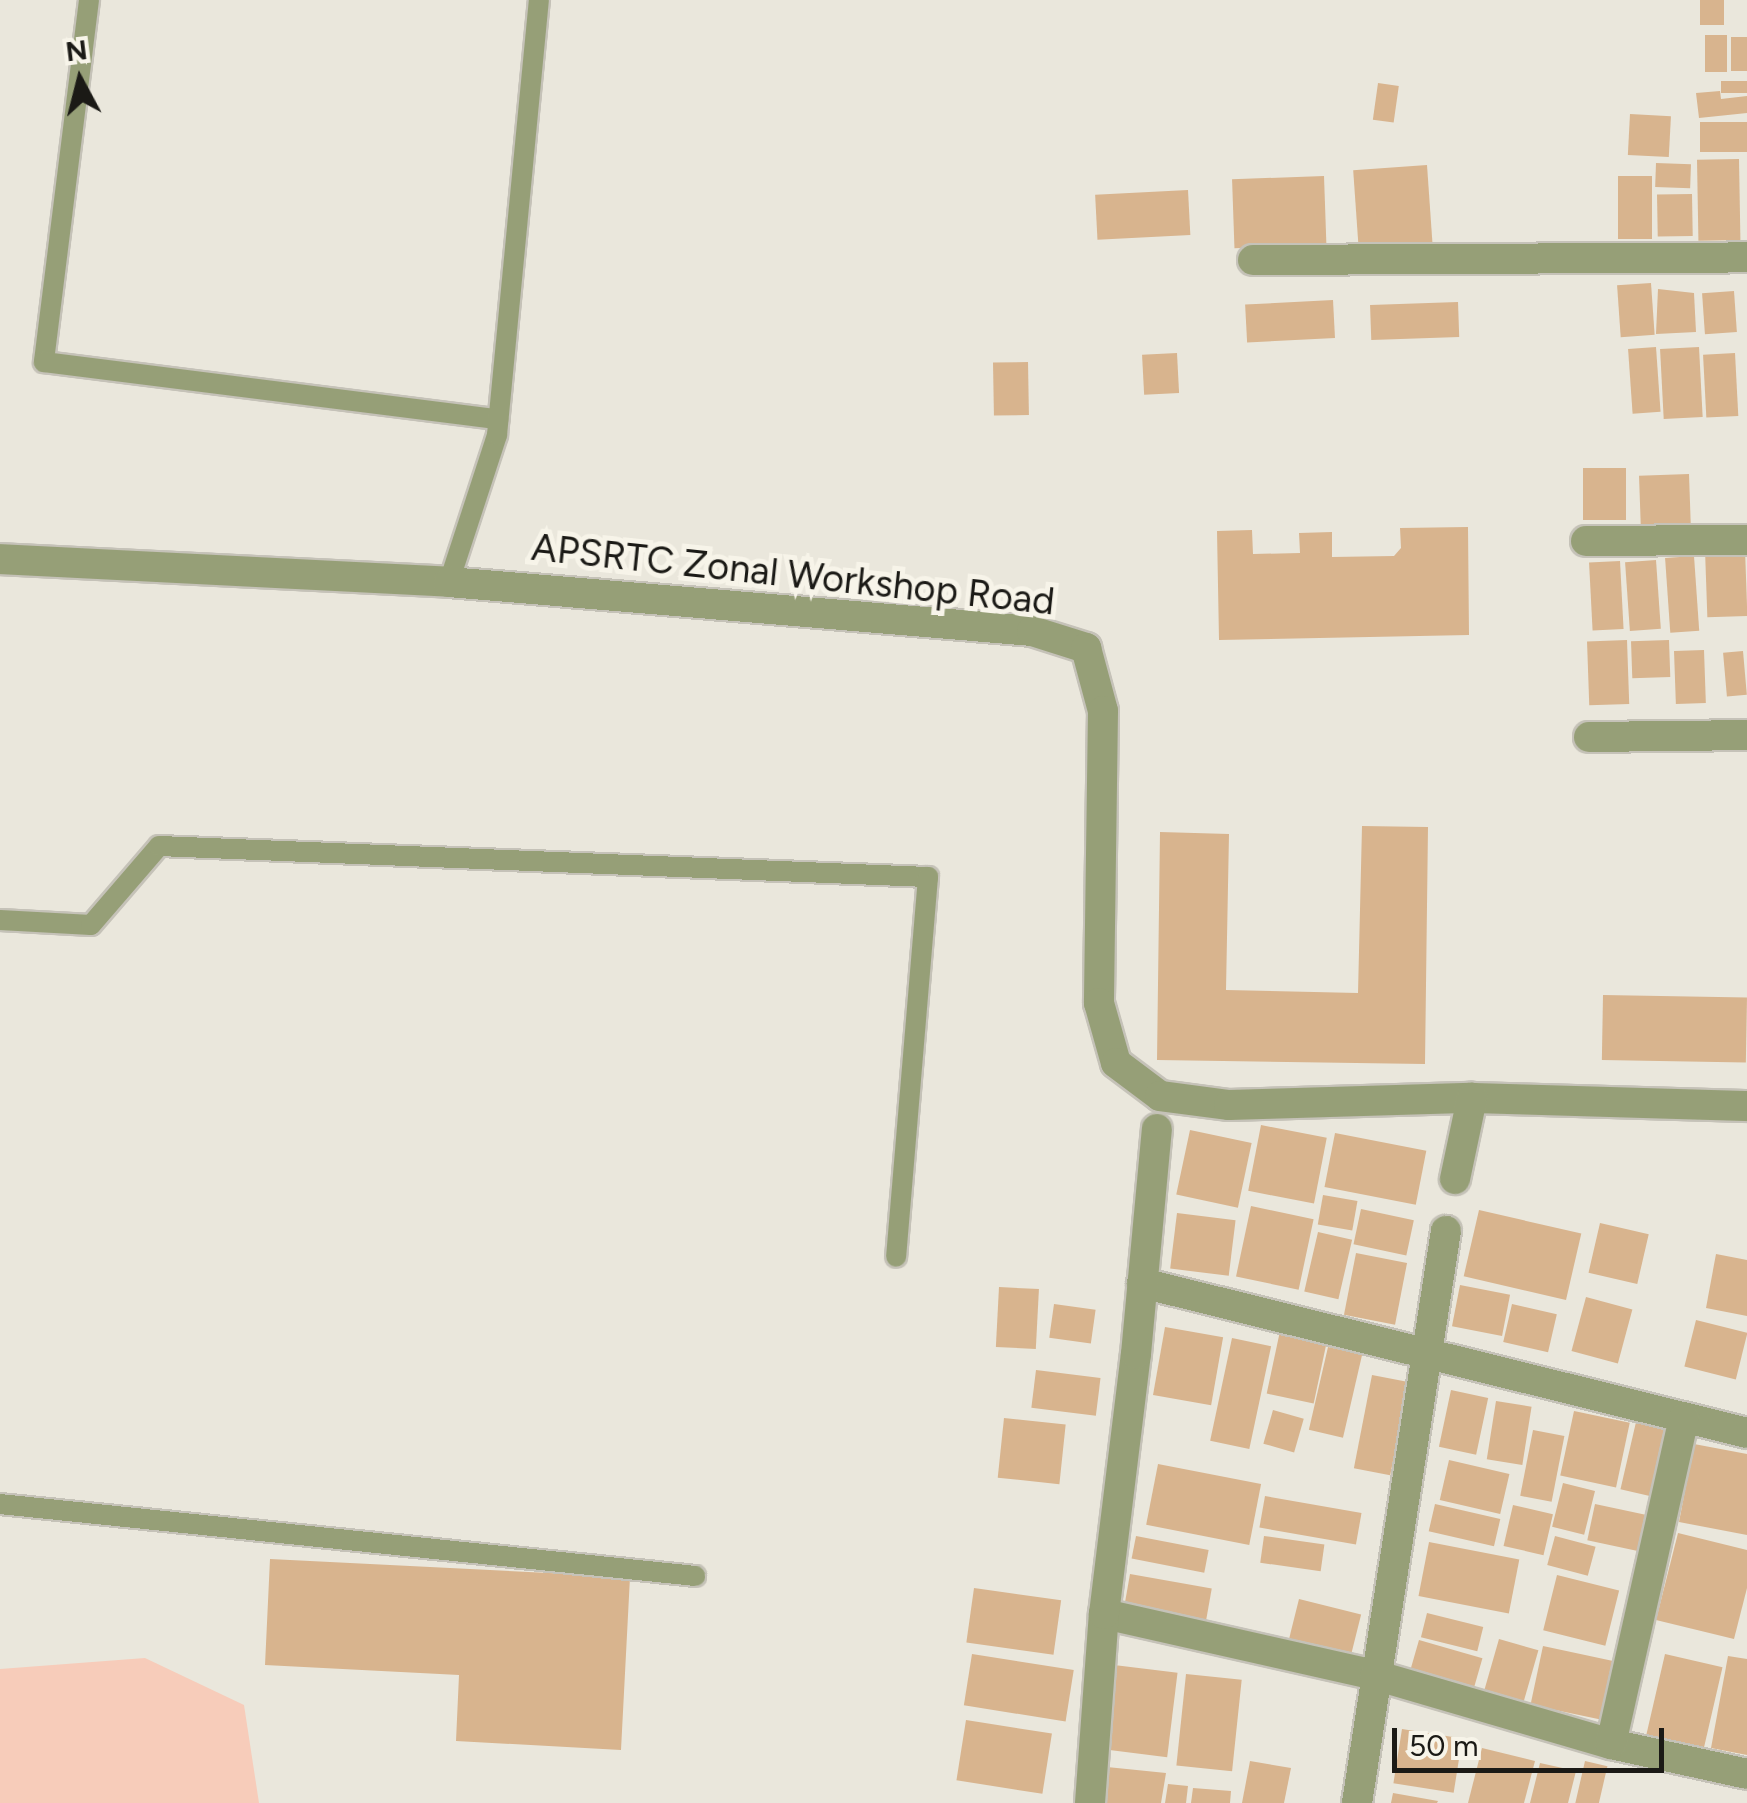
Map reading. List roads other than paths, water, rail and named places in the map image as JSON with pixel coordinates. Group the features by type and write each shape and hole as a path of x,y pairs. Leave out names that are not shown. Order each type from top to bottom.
{"street":[{"path":"1253,260 1747,257"},
{"path":"1586,541 1747,540"},
{"name":"APSRTC Zonal Workshop Road","path":"0,559 449,582 1032,630 1086,648 1103,710 1099,1004 1116,1063 1160,1096 1229,1105 1472,1098 1747,1106"},
{"path":"1589,737 1747,734"},
{"path":"1455,1179 1472,1098"},
{"path":"1090,1803 1104,1614 1157,1129"},
{"path":"1357,1803 1446,1231"},
{"path":"1142,1283 1747,1433"},
{"path":"1611,1744 1684,1418"},
{"path":"1104,1614 1375,1675 1611,1744 1747,1774"}],"lane":[{"path":"89,0 44,362 498,419"},
{"path":"449,582 498,419 539,0"},
{"path":"0,920 91,925 159,846 928,877 896,1257"},
{"path":"0,1504 695,1576"}]}
